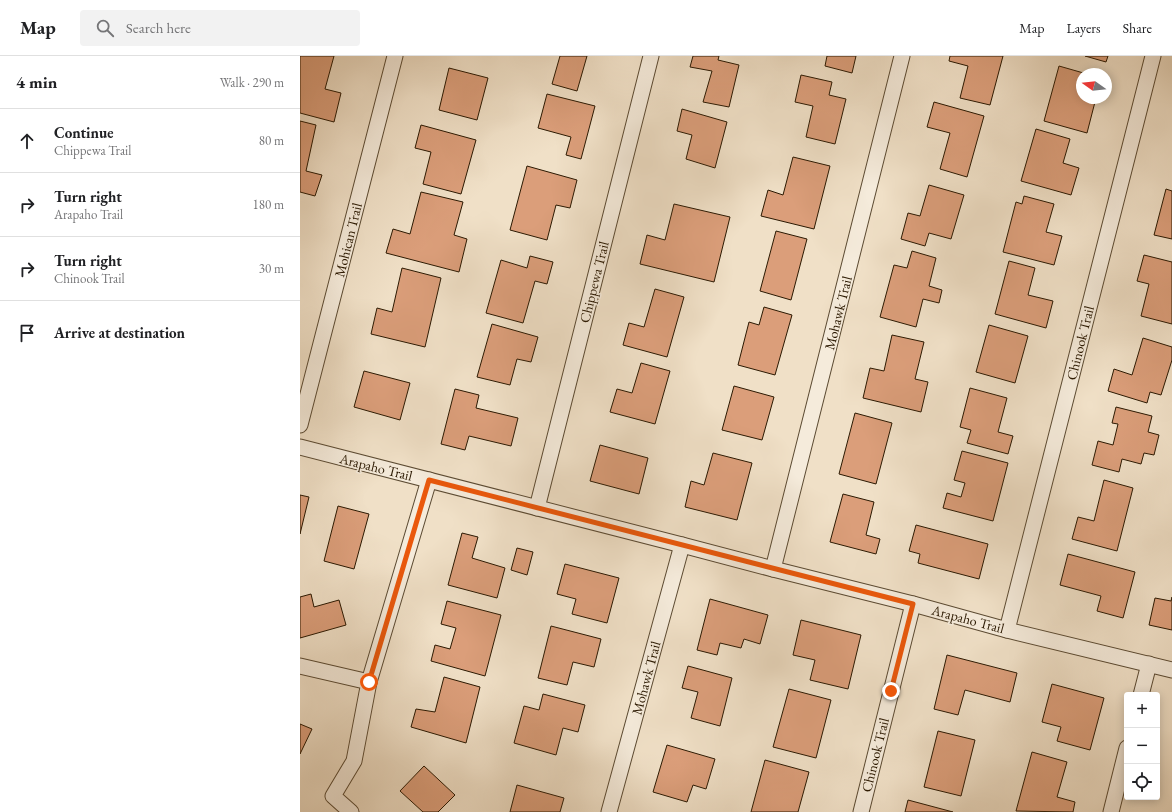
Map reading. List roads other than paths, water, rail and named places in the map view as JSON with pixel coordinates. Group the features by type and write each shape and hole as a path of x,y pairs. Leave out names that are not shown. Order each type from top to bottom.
{"street":[{"name":"Mohican Trail","path":"300,425 395,56"},
{"name":"Chippewa Trail","path":"537,508 651,56"},
{"name":"Mohawk Trail","path":"773,569 902,56"},
{"name":"Chinook Trail","path":"1007,630 1153,56"},
{"name":"Arapaho Trail","path":"300,447 913,604 1007,630 1172,670"},
{"path":"351,812 333,796 354,761 369,682 429,480"},
{"name":"Mohawk Trail","path":"609,812 682,545"},
{"name":"Chinook Trail","path":"861,812 913,604"},
{"path":"1142,692 1148,664"},
{"path":"300,666 369,682"},
{"path":"1111,812 1124,760"}]}
